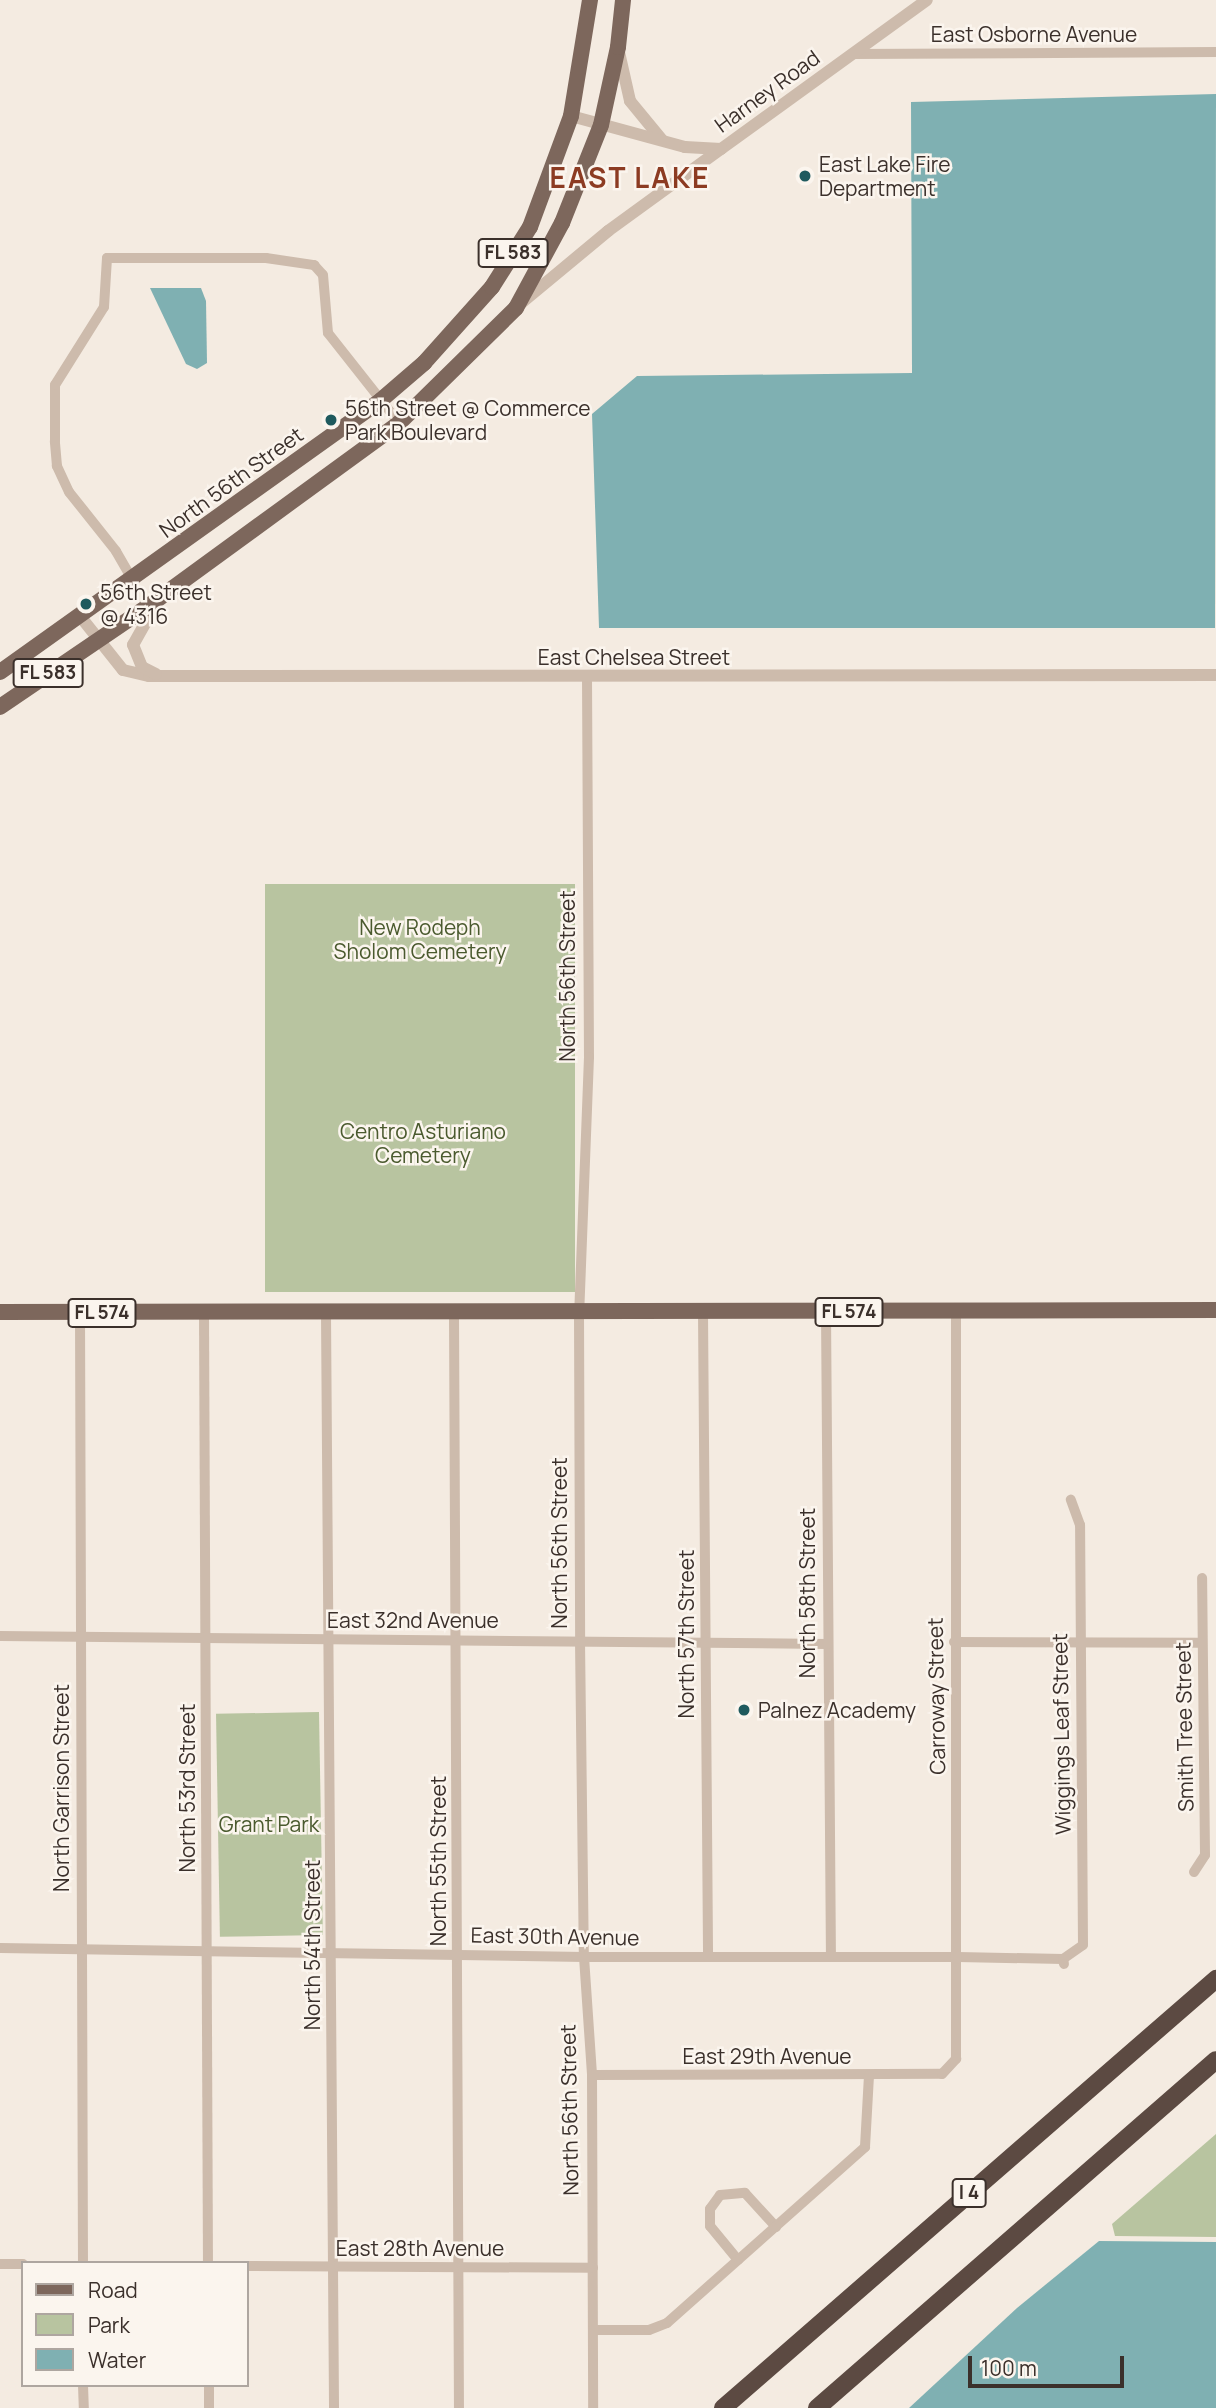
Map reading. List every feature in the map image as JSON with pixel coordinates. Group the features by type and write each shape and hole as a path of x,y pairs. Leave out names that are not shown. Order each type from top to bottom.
{"highway":[{"name":"I 4","path":"723,2408 1216,1979"},
{"path":"817,2408 1216,2060"}],"main road":[{"name":"North 56th Street","path":"0,672 381,400 424,363 492,286 530,227 572,116 590,0"},
{"name":"FL 583","path":"0,706 161,597 399,423 516,308 567,213 601,125 618,47 623,0"},
{"name":"FL 574","path":"0,1312 579,1314 1216,1310"}],"street":[{"name":"Harney Road","path":"572,116 662,140 722,149 927,0"},
{"path":"618,47 630,101 662,140"},
{"name":"East Osborne Avenue","path":"852,54 1216,52"},
{"path":"516,308 608,231 722,149"},
{"path":"132,579 116,551 69,492 57,466 55,441 55,385 104,307 107,258 266,258 314,265 323,275 328,333 399,423"},
{"path":"161,597 142,622 133,646 142,667 166,677"},
{"name":"East Chelsea Street","path":"80,616 97,640 129,674 166,677 1216,675"},
{"name":"North 56th Street","path":"587,677 589,1057 579,1314 580,1641 584,1957 592,2076 593,2408"},
{"name":"Carroway Street","path":"942,2074 956,2059 958,1957 954,1642 956,1311"},
{"name":"North Garrison Street","path":"79,1312 83,2261"},
{"name":"North 58th Street","path":"826,1312 831,1957"},
{"name":"North 53rd Street","path":"204,1313 208,2261"},
{"name":"North 57th Street","path":"703,1313 708,1955"},
{"name":"North 54th Street","path":"326,1314 334,2408"},
{"name":"North 55th Street","path":"454,1314 459,2408"},
{"name":"Wiggings Leaf Street","path":"1064,1962 1083,1945 1080,1525 1071,1500"},
{"name":"Smith Tree Street","path":"1194,1872 1206,1855 1202,1578"},
{"name":"East 32nd Avenue","path":"0,1636 827,1644"},
{"path":"954,1642 1202,1643"},
{"name":"East 30th Avenue","path":"0,1948 331,1955 958,1957 1064,1962"},
{"name":"East 29th Avenue","path":"592,2076 942,2074"},
{"path":"593,2330 649,2330 667,2323 865,2147 869,2075"},
{"path":"738,2260 710,2226 710,2209 720,2195 745,2193 776,2227"},
{"path":"0,2264 21,2264"},
{"name":"East 28th Avenue","path":"248,2266 593,2268"},
{"path":"83,2387 84,2408"},
{"path":"209,2387 209,2408"}],"green space":[{"name":"Centro Asturiano Cemetery","path":"265,884 575,884 575,1292 265,1292"},
{"name":"Grant Park","path":"319,1712 323,1935 220,1937 216,1714"},
{"path":"1216,2134 1216,2237 1115,2236 1112,2224"}],"water":[{"path":"1216,94 1215,628 599,628 592,414 637,376 912,373 911,102"},
{"path":"150,288 201,288 206,301 207,363 197,369 186,364"},
{"path":"1099,2241 1216,2242 1216,2408 909,2408 1017,2308"}],"place":[{"name":"East Lake Fire Department","path":"805,176"},
{"name":"56th Street @ Commerce Park Boulevard","path":"331,420"},
{"name":"56th Street @ 4316","path":"86,604"},
{"name":"Palnez Academy","path":"744,1710"}],"district":[{"name":"EAST LAKE","path":"630,177"}],"park label":[{"name":"New Rodeph Sholom Cemetery","path":"420,939"}]}
